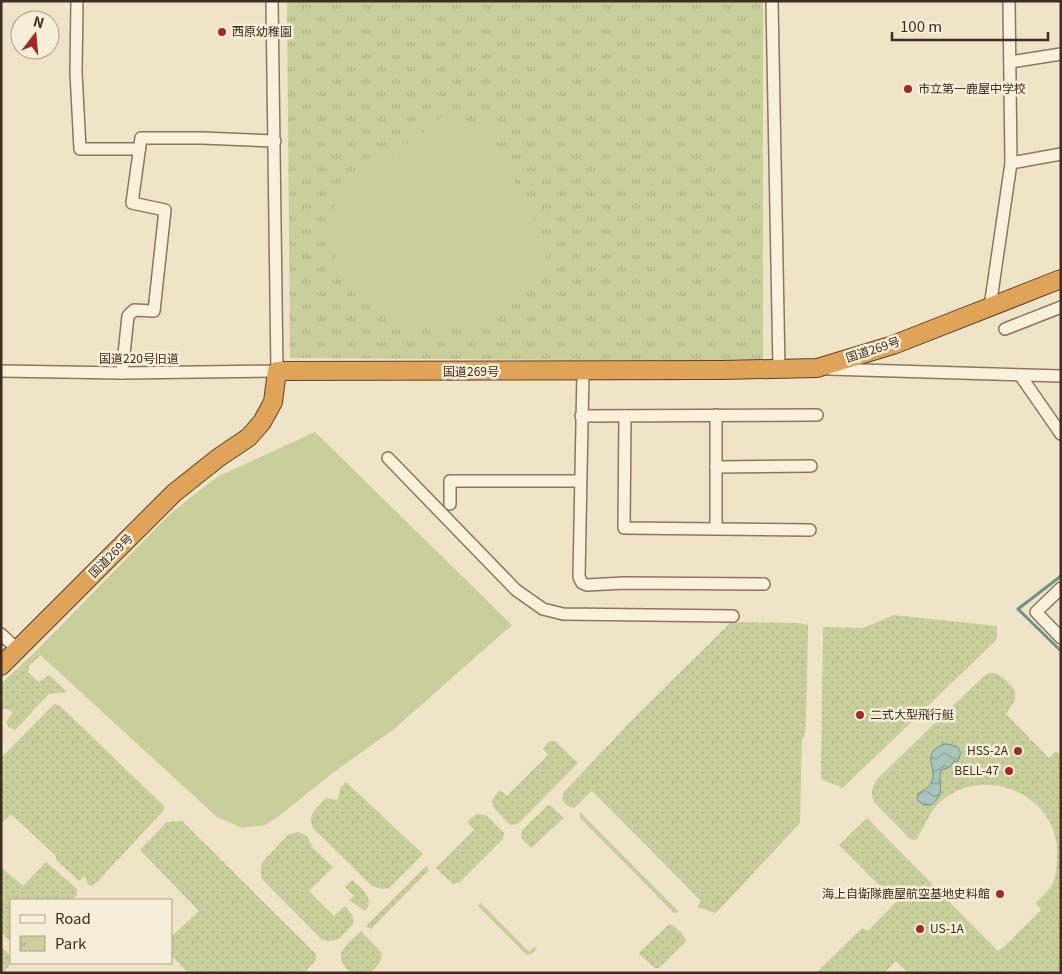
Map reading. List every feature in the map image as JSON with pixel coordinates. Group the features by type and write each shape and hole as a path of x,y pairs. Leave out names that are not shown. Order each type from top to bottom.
{"highway":[{"name":"国道269号","path":"1,666 174,493 218,458 249,437 262,422 273,402 277,372 817,368 893,345 1061,279"}],"street":[{"path":"77,1 76,73 80,149 140,149"},
{"path":"272,1 277,372"},
{"path":"772,1 779,369"},
{"path":"990,307 1011,163 1009,1"},
{"path":"1010,62 1061,54"},
{"path":"122,373 128,316 134,310 154,311 165,210 132,203 140,138 275,141"},
{"path":"1011,163 1061,154"},
{"path":"1005,329 1061,307"},
{"path":"817,368 1061,376"},
{"name":"国道220号旧道","path":"1,371 122,373 277,372"},
{"path":"583,371 579,577 582,583 587,585 624,583 764,584"},
{"path":"1020,375 1061,434"},
{"path":"716,415 716,528"},
{"path":"581,416 817,415"},
{"path":"625,416 624,528 810,530"},
{"path":"388,458 516,590 543,609 563,614 733,616"},
{"path":"716,467 811,466"},
{"path":"450,504 450,481 580,481"},
{"path":"1061,588 1036,612 1061,638"},
{"path":"1,634 18,650"}],"green space":[{"path":"287,1 763,1 763,361 290,358"},
{"path":"443,116 488,127 542,239 547,254 541,272 533,286 508,306 488,318 470,324 458,327 437,328 397,319 361,297 348,282 338,264 333,243 331,217 335,206 344,194"},
{"path":"315,432 512,625 394,729 334,772 279,816 265,825 242,828 217,817 36,651 169,515 196,493 219,476"},
{"path":"894,615 997,626 997,639 843,788 821,779 823,627 863,628"},
{"path":"731,622 799,623 808,625 806,725 802,739 800,823 716,913 697,907 701,901 592,791 574,808 566,804 562,797 564,792 632,720"},
{"path":"36,651 41,655 29,666 28,672 39,682 49,675 67,692 49,694 15,730 8,727 6,722 13,712 1,709 1,684"},
{"path":"989,673 997,674 1015,690 1015,700 1006,714 1049,758 1056,751 1061,755 1061,972 908,973 896,961 884,973 820,973 818,971 862,928 868,931 896,902 839,845 867,818 998,951 1041,910 1036,903 1053,883 1057,856 1055,835 1046,817 1033,802 1016,792 998,786 978,785 958,790 936,806 916,840 910,839 874,802 872,795 872,789 878,778","holes":["944,744 954,744 951,767 941,770 940,777 917,800 918,794 931,784"]},
{"path":"54,704 59,705 164,806 164,810 92,886 88,885 85,876 79,881 56,860 56,856 11,814 1,824 1,758"},
{"path":"555,741 578,763 518,824 510,825 494,808 493,798 500,790 507,796 548,755 543,749 548,742"},
{"path":"346,782 423,854 389,888 382,889 372,886 313,828 311,819 314,811 326,798 338,800 340,788"},
{"path":"548,805 564,818 531,848 521,838 522,830"},
{"path":"580,812 679,912 674,913 580,818"},
{"path":"476,814 486,815 504,833 503,839 460,882 453,884 436,868 474,830 467,822"},
{"path":"182,821 316,954 316,960 304,973 188,973 172,956 172,936 199,911 140,850 167,822"},
{"path":"298,832 307,836 313,848 333,867 309,891 334,916 345,906 353,916 353,924 343,935 335,940 326,941 321,939 261,878 261,866 264,860 288,835"},
{"path":"46,862 77,889 77,895 73,899 10,899 10,941 1,932 1,867 23,886"},
{"path":"426,866 429,870 371,929 366,926"},
{"path":"352,880 363,890 368,898 368,907 365,911 349,900 354,896 345,887"},
{"path":"481,903 529,952 534,947 537,949 527,955 478,906"},
{"path":"669,924 679,931 686,941 659,968 655,968 639,954"},
{"path":"361,931 382,955 379,964 370,973 351,973 342,961 342,950"},
{"path":"1,947 10,955 9,966 2,973"}],"water":[{"path":"944,744 958,748 960,750 959,757 957,762 954,761 950,767 941,770 939,796 931,805 924,805 917,800 918,794 931,783 933,776 932,752"}],"waterway":[{"path":"1061,576 1018,609 1061,651"}],"place":[{"name":"西原幼稚園","path":"222,32"},
{"name":"市立第一鹿屋中学校","path":"908,89"},
{"name":"二式大型飛行艇","path":"860,715"},
{"name":"HSS-2A","path":"1018,751"},
{"name":"BELL-47","path":"1009,771"},
{"name":"海上自衛隊鹿屋航空基地史料館","path":"1000,894"},
{"name":"US-1A","path":"920,929"}]}
